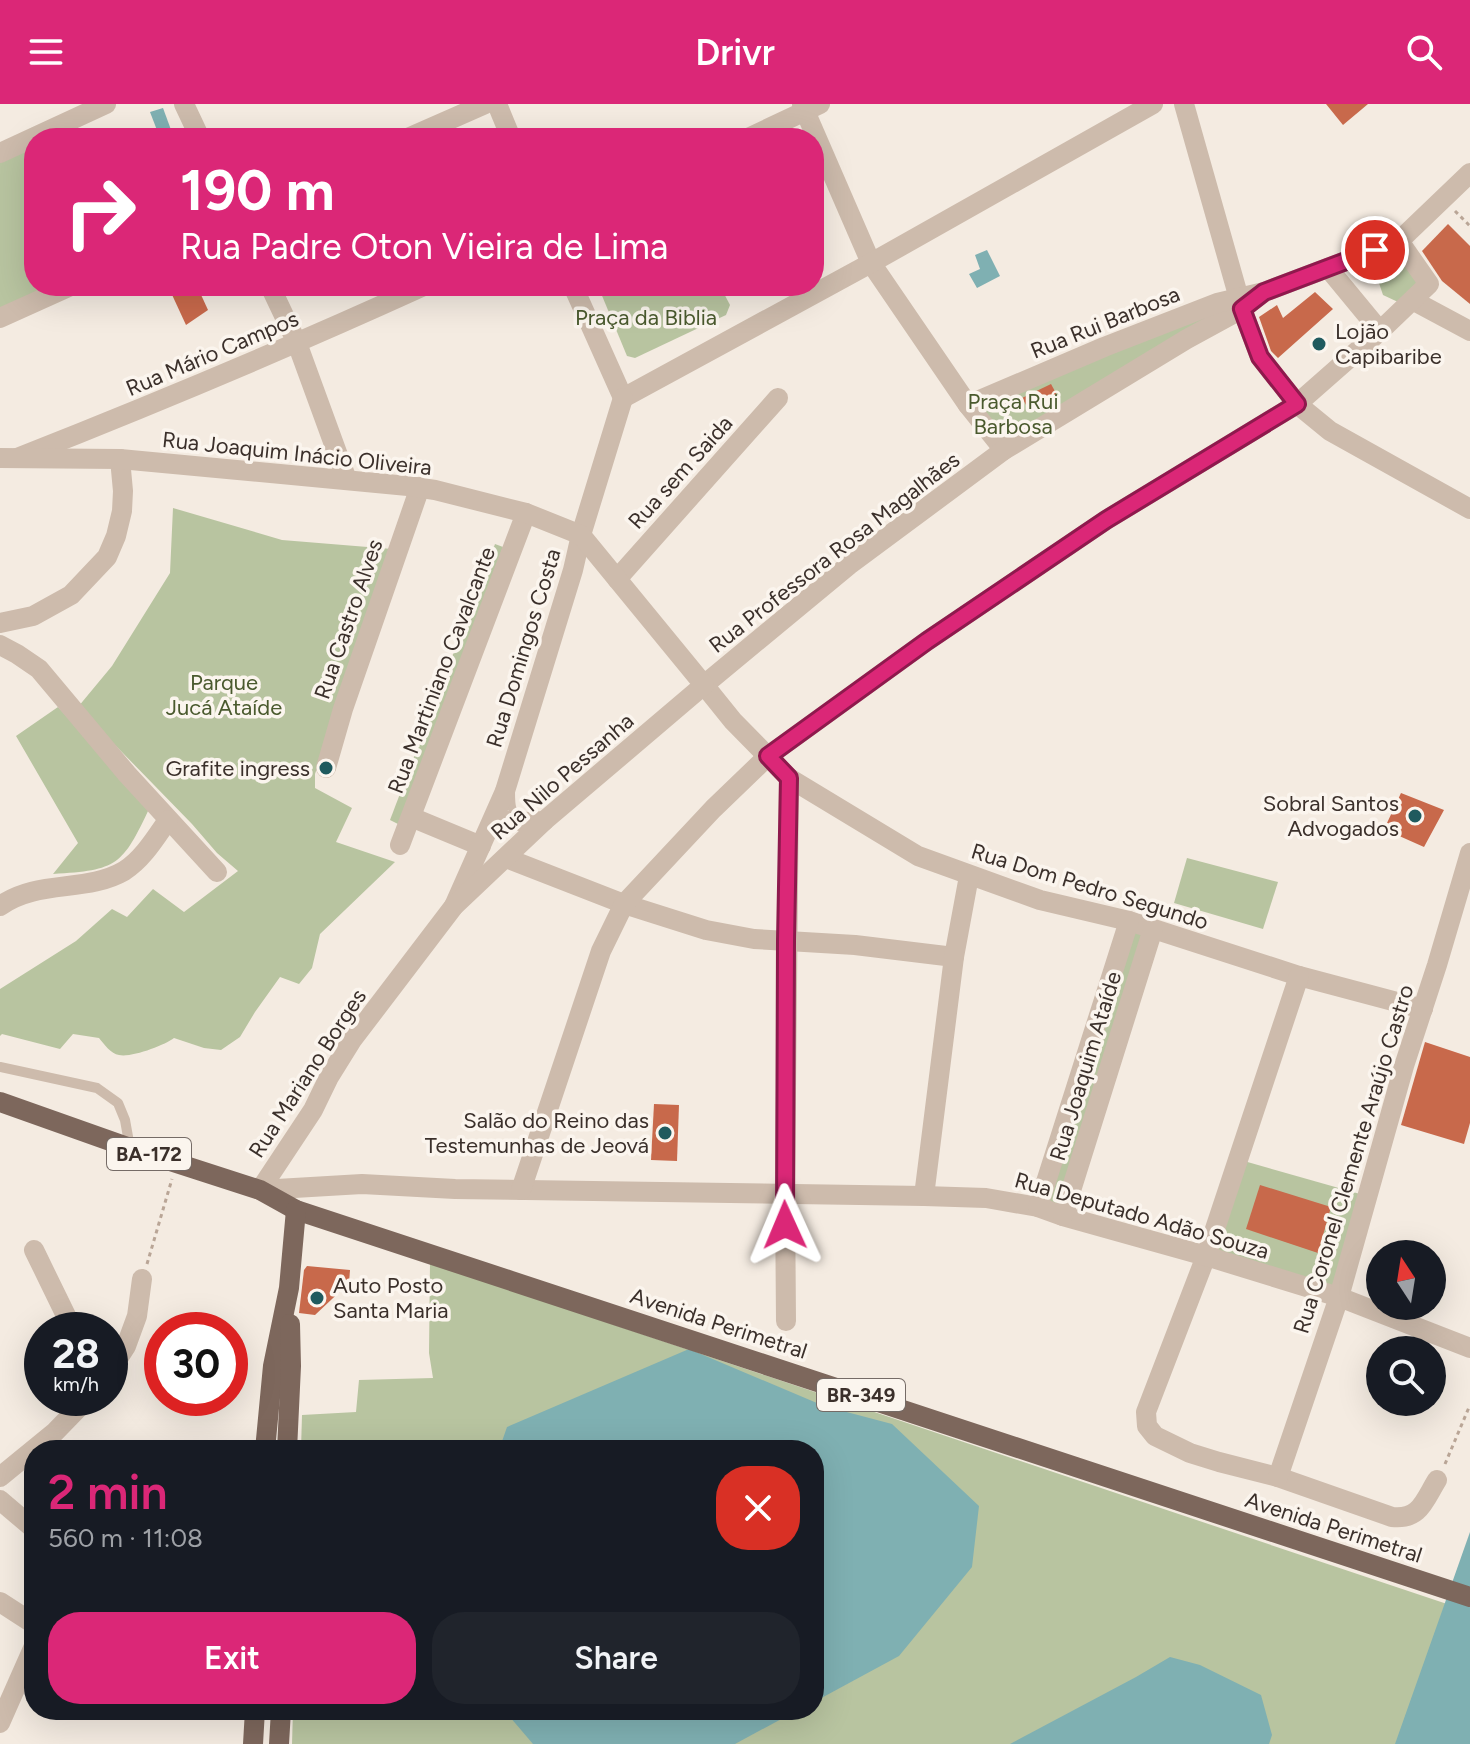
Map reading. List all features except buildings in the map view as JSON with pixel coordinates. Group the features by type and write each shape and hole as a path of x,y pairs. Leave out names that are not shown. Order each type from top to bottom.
{"main road":[{"name":"Avenida Perimetral","path":"0,1102 260,1190 296,1210 1470,1597"},
{"path":"266,1440 273,1366 289,1288 296,1210"},
{"path":"287,1440 291,1366 289,1288"},
{"path":"253,1744 254,1720"},
{"path":"279,1744 280,1720"}],"street":[{"path":"57,128 106,104"},
{"path":"184,104 195,128"},
{"path":"431,128 485,104"},
{"path":"497,104 507,128"},
{"path":"824,289 1153,104"},
{"path":"1184,104 1240,303 1260,357 1297,404 1330,431 1470,509"},
{"path":"768,128 809,107 817,128"},
{"path":"0,153 24,143"},
{"path":"824,145 871,263 968,405 1004,450"},
{"path":"521,1190 601,951 624,904 713,809 768,756 927,641 1106,520 1297,404 1414,301 1429,284 1399,241 1470,173"},
{"name":"Rua Professora Rosa Magalhães","path":"704,685 849,565 1004,450 1187,339 1240,303 1399,241"},
{"path":"1328,268 1380,331"},
{"path":"0,318 49,296"},
{"path":"275,296 297,343 347,480"},
{"name":"Rua Mário Campos","path":"8,458 133,412 402,296"},
{"path":"577,296 623,398 810,296"},
{"path":"1414,301 1470,331"},
{"name":"Rua Rui Barbosa","path":"968,405 1217,303 1240,303"},
{"name":"Rua Domingos Costa","path":"454,906 505,791 623,398"},
{"name":"Rua sem Saida","path":"617,579 778,398"},
{"name":"Rua Joaquim Inácio Oliveira","path":"8,458 120,459 420,487 526,513 581,535 704,685"},
{"path":"0,623 33,616 71,595 107,557 122,511 120,459"},
{"name":"Rua Castro Alves","path":"326,768 347,695 420,487"},
{"name":"Rua Martiniano Cavalcante","path":"400,845 526,513"},
{"path":"0,645 39,669 127,774 217,872"},
{"name":"Rua Dom Pedro Segundo","path":"704,685 733,721 789,778 918,856 1040,900 1129,921 1299,976 1423,1009"},
{"name":"Rua Nilo Pessanha","path":"454,906 544,821 704,685"},
{"path":"786,1321 789,778"},
{"path":"505,791 507,811 513,818 526,823 544,821"},
{"path":"411,817 481,846"},
{"path":"0,906 24,893 91,881 121,872 145,851 168,820"},
{"name":"Rua Coronel Clemente Araújo Castro","path":"1278,1477 1339,1297 1404,1066 1470,853"},
{"path":"506,858 624,904 706,930 754,939 855,945 954,957"},
{"path":"924,1196 954,957 969,876"},
{"name":"Rua Mariano Borges","path":"260,1190 313,1110 352,1040 454,906"},
{"name":"Rua Joaquim Ataíde","path":"1038,1207 1129,921"},
{"name":"Rua Joaquim Ataíde","path":"1063,1216 1153,929"},
{"path":"1299,976 1206,1256 1146,1412 1147,1426 1155,1436 1190,1453 1278,1477 1392,1517 1413,1516 1437,1480"},
{"name":"Rua Deputado Adão Souza","path":"260,1190 362,1184 521,1190 986,1198 1038,1207 1339,1297 1470,1348"},
{"path":"34,1250 64,1312"},
{"path":"128,1341 137,1316 142,1279"},
{"path":"45,1440 71,1416"},
{"path":"0,1477 24,1457"},
{"path":"0,1500 24,1520"},
{"path":"0,1602 24,1618"},
{"path":"0,1723 24,1669"}],"lane":[{"path":"0,1067 97,1088 118,1103 130,1148"}],"path":[{"path":"142,1279 176,1163"},
{"path":"1437,1480 1470,1405"}],"green space":[{"path":"24,145 24,296 46,296 0,316 0,158"},
{"path":"1399,260 1414,266 1420,281 1398,302 1383,295 1378,280 1384,266"},
{"name":"Praça da Biblia","path":"602,296 725,296 730,305 726,315 635,358 627,356"},
{"name":"Praça Rui Barbosa","path":"1238,298 1004,450 968,405"},
{"name":"Parque Jucá Ataíde","path":"173,508 282,540 392,549 315,774 315,788 352,808 336,842 395,862 320,934 312,968 299,984 280,977 240,1037 221,1050 174,1038 148,1050 119,1055 99,1038 73,1034 60,1049 0,1036 0,989 76,941 112,909 127,917 153,889 184,912 238,871 217,853 78,707 112,666 170,573"},
{"path":"495,544 503,547 400,825 390,820"},
{"path":"58,707 150,807 132,842 115,861 92,870 53,874 78,843 16,736"},
{"path":"1187,858 1278,882 1263,929 1174,903"},
{"path":"1129,921 1153,929 1063,1216 1038,1207"},
{"path":"1237,1159 1367,1196 1339,1297 1206,1256"},
{"path":"430,1263 1456,1607 1420,1744 292,1744 293,1720 824,1720 824,1440 301,1440 302,1415 356,1412 359,1380 433,1378 429,1353"}],"water":[{"path":"163,108 170,128 156,128 150,112"},
{"path":"987,250 1000,276 977,288 969,274 980,269 975,255"},
{"path":"689,1349 824,1406 892,1424 979,1506 972,1567 899,1656 824,1697 824,1440 502,1440 507,1427"},
{"path":"1470,1532 1470,1744 1395,1744"},
{"path":"1170,1657 1200,1665 1261,1695 1272,1735 1269,1744 1010,1744 1136,1677"},
{"path":"513,1720 779,1720 735,1744 533,1744"}],"place":[{"name":"Lojão Capibaribe","path":"1319,344"},
{"name":"Grafite ingress","path":"326,768"},
{"name":"Sobral Santos Advogados","path":"1415,816"},
{"name":"Salão do Reino das Testemunhas de Jeová","path":"665,1133"},
{"name":"Auto Posto Santa Maria","path":"317,1298"}],"route":[{"path":"785,1225 789,778 768,756 927,641 1106,520 1297,404 1260,357 1242,309 1264,292 1375,250"}]}
